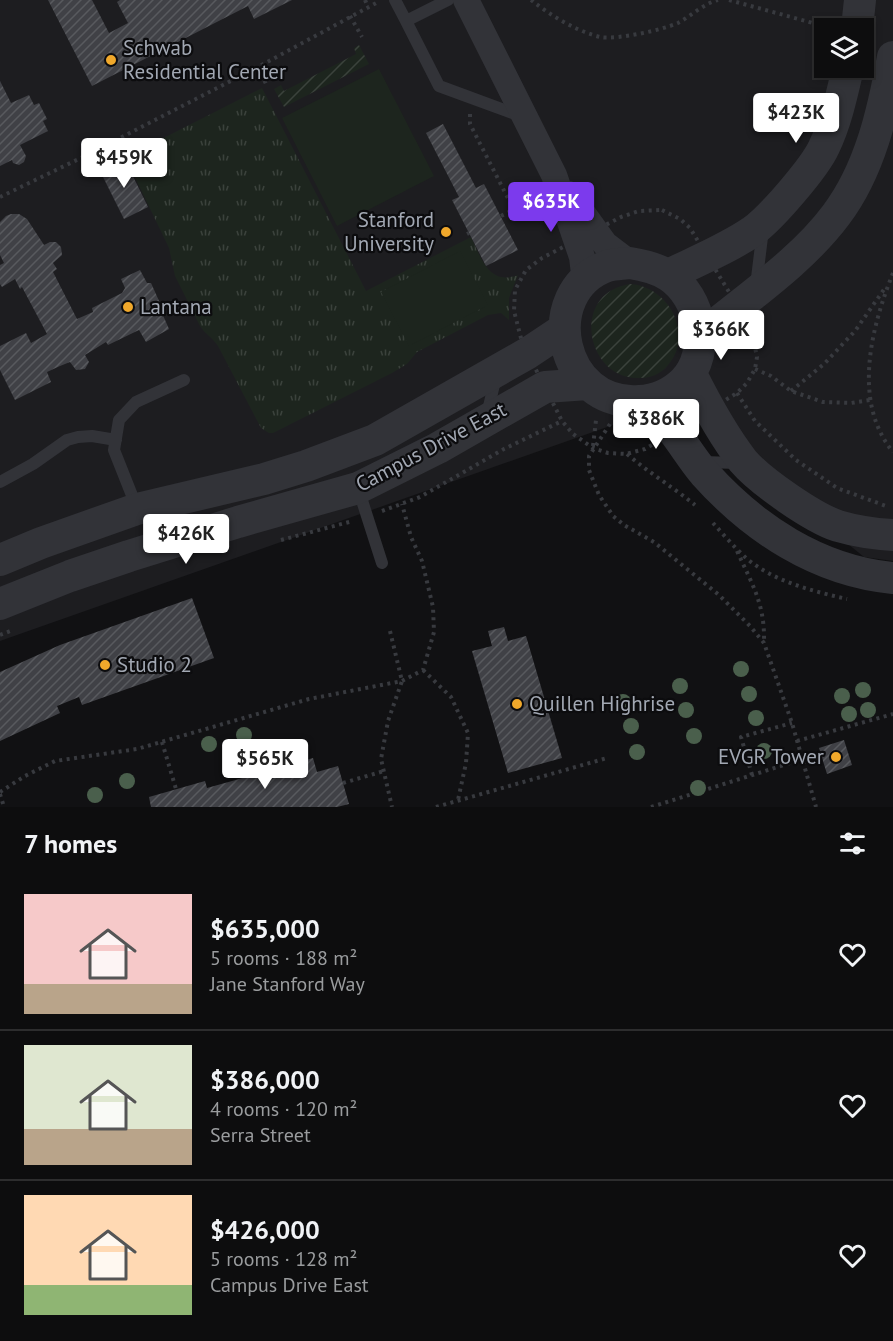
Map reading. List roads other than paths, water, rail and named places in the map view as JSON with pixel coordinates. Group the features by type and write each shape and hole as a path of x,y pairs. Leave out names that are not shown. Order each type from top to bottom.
{"street":[{"path":"466,0 525,117 548,185 582,257 585,282"},
{"path":"858,18 860,0"},
{"path":"700,337 749,303 801,254 836,215 859,177 873,143 893,57"},
{"path":"668,275 730,246 764,222 793,190 824,148 839,106 846,78"},
{"path":"548,185 604,244 630,263"},
{"path":"630,263 648,266 668,275 686,293 696,311 700,337 698,353 691,374 678,387 646,401 632,402 602,394 588,384 576,370 567,351 564,329 570,303 585,282 608,266 630,263"},
{"name":"Campus Drive East","path":"0,560 138,509 264,479 375,440 528,353 564,329"},
{"path":"691,374 710,410 745,463 764,480 805,508 837,526 893,535"},
{"name":"Campus Drive East","path":"0,604 70,576 129,556 358,488 438,448 545,387 588,384"},
{"path":"646,401 720,490 760,525 797,550 841,568 875,577 893,578"}],"lane":[{"path":"395,0 439,86 525,117"},
{"path":"406,21 448,0"},
{"path":"749,303 764,222"},
{"path":"486,420 498,369"},
{"path":"138,509 114,450 119,420 136,402 184,380"},
{"path":"0,482 33,464 67,440 92,436 116,441"},
{"path":"696,462 745,463"},
{"path":"358,488 382,563"}],"place":[{"name":"Schwab Residential Center","path":"111,60"},
{"name":"Stanford University","path":"446,232"},
{"name":"Lantana","path":"128,307"},
{"name":"Studio 2","path":"105,665"},
{"name":"Quillen Highrise","path":"517,704"},
{"name":"EVGR Tower","path":"836,757"}]}
